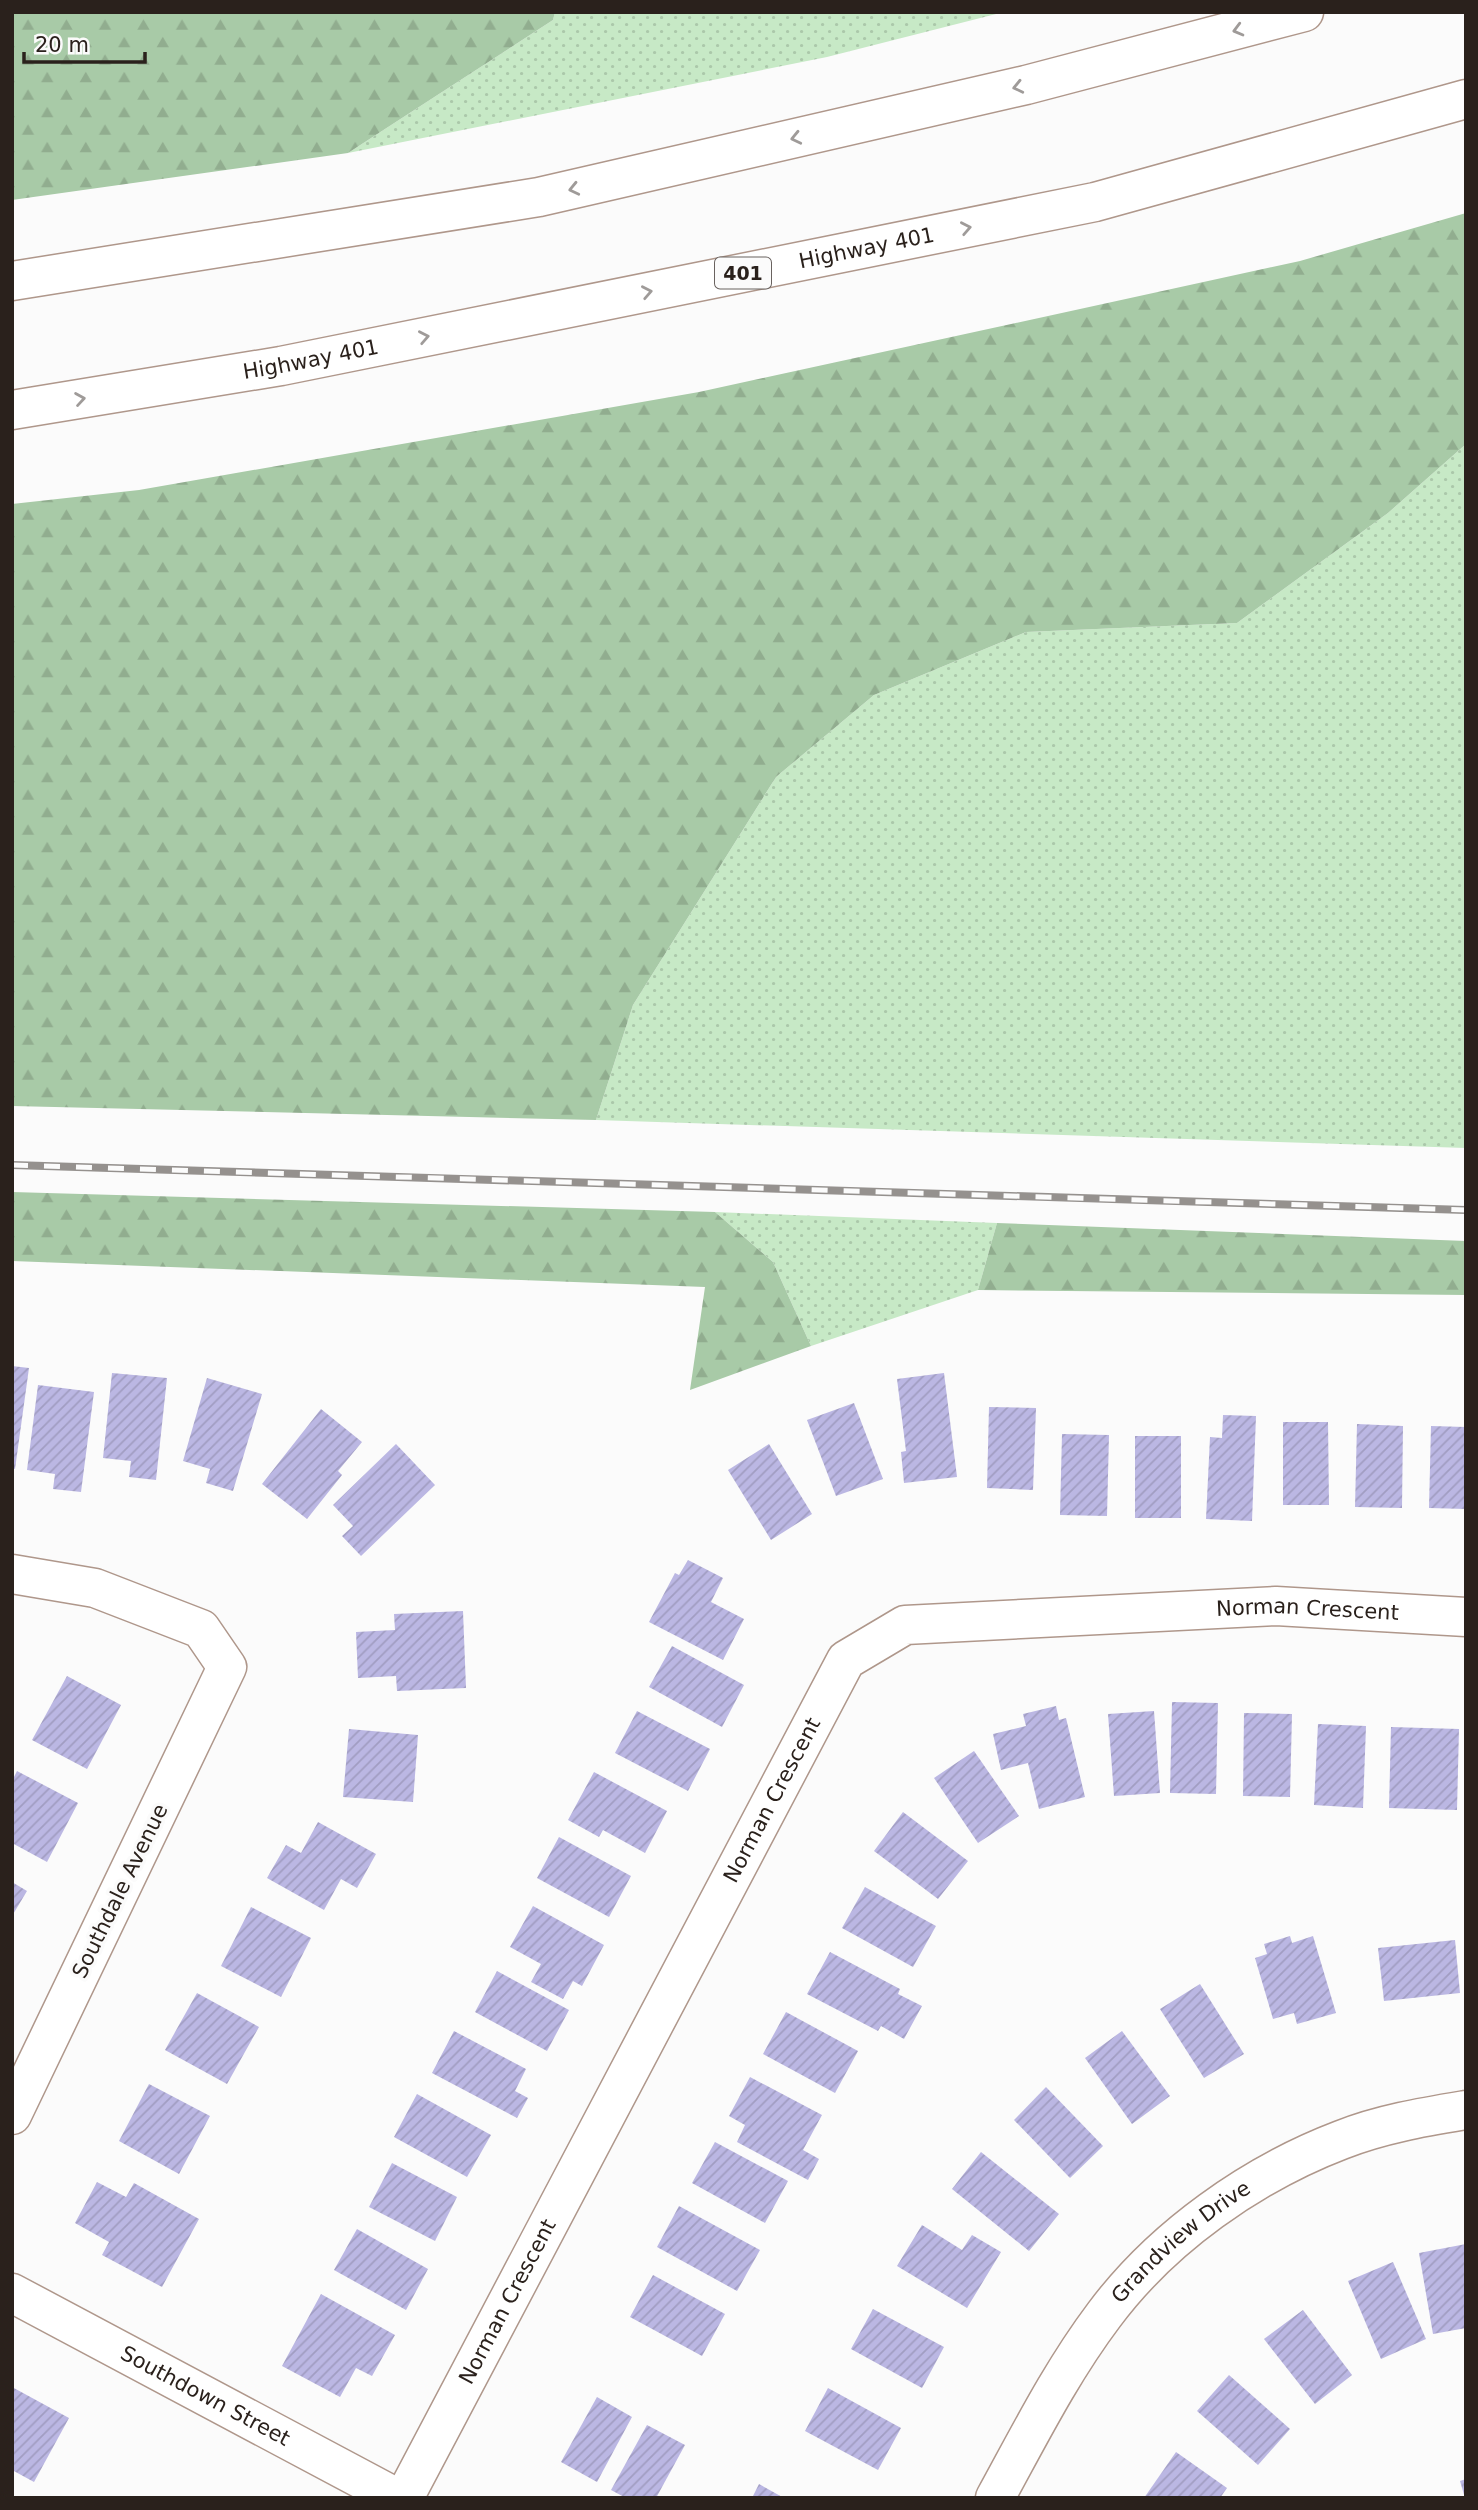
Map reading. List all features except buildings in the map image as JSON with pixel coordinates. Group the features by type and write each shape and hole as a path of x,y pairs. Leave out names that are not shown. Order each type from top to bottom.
{"main road":[{"path":"12,281 539,197 1026,85 1304,12"},
{"name":"Highway 401","path":"12,410 281,366 1095,202 1466,99"},
{"name":"Southdale Avenue","path":"12,1574 95,1588 201,1629 227,1667 12,2115"},
{"name":"Norman Crescent","path":"404,2498 846,1660 905,1625 1276,1606 1466,1617"},
{"name":"Grandview Drive","path":"995,2498 1055,2388 1083,2345 1105,2314 1161,2252 1220,2204 1280,2166 1343,2139 1408,2120 1466,2110"},
{"name":"Southdown Street","path":"12,2293 397,2498"}],"green space":[{"path":"12,12 555,12 553,20 348,153 12,200"},
{"path":"555,12 1004,12 827,57 348,153 553,20"},
{"path":"1466,213 1466,444 1388,513 1237,623 1026,632 874,695 776,777 633,1005 596,1120 12,1106 12,504 139,490 699,392 1300,261"},
{"path":"1466,444 1466,1148 596,1120 633,1005 776,777 874,695 1026,632 1237,623 1388,513"},
{"path":"12,1192 715,1212 773,1262 811,1346 690,1390 705,1287 12,1261"},
{"path":"715,1212 997,1223 978,1290 811,1346 773,1262"},
{"path":"997,1223 1466,1241 1466,1295 978,1290"}],"railway":[{"path":"12,1165 1466,1210"}]}
